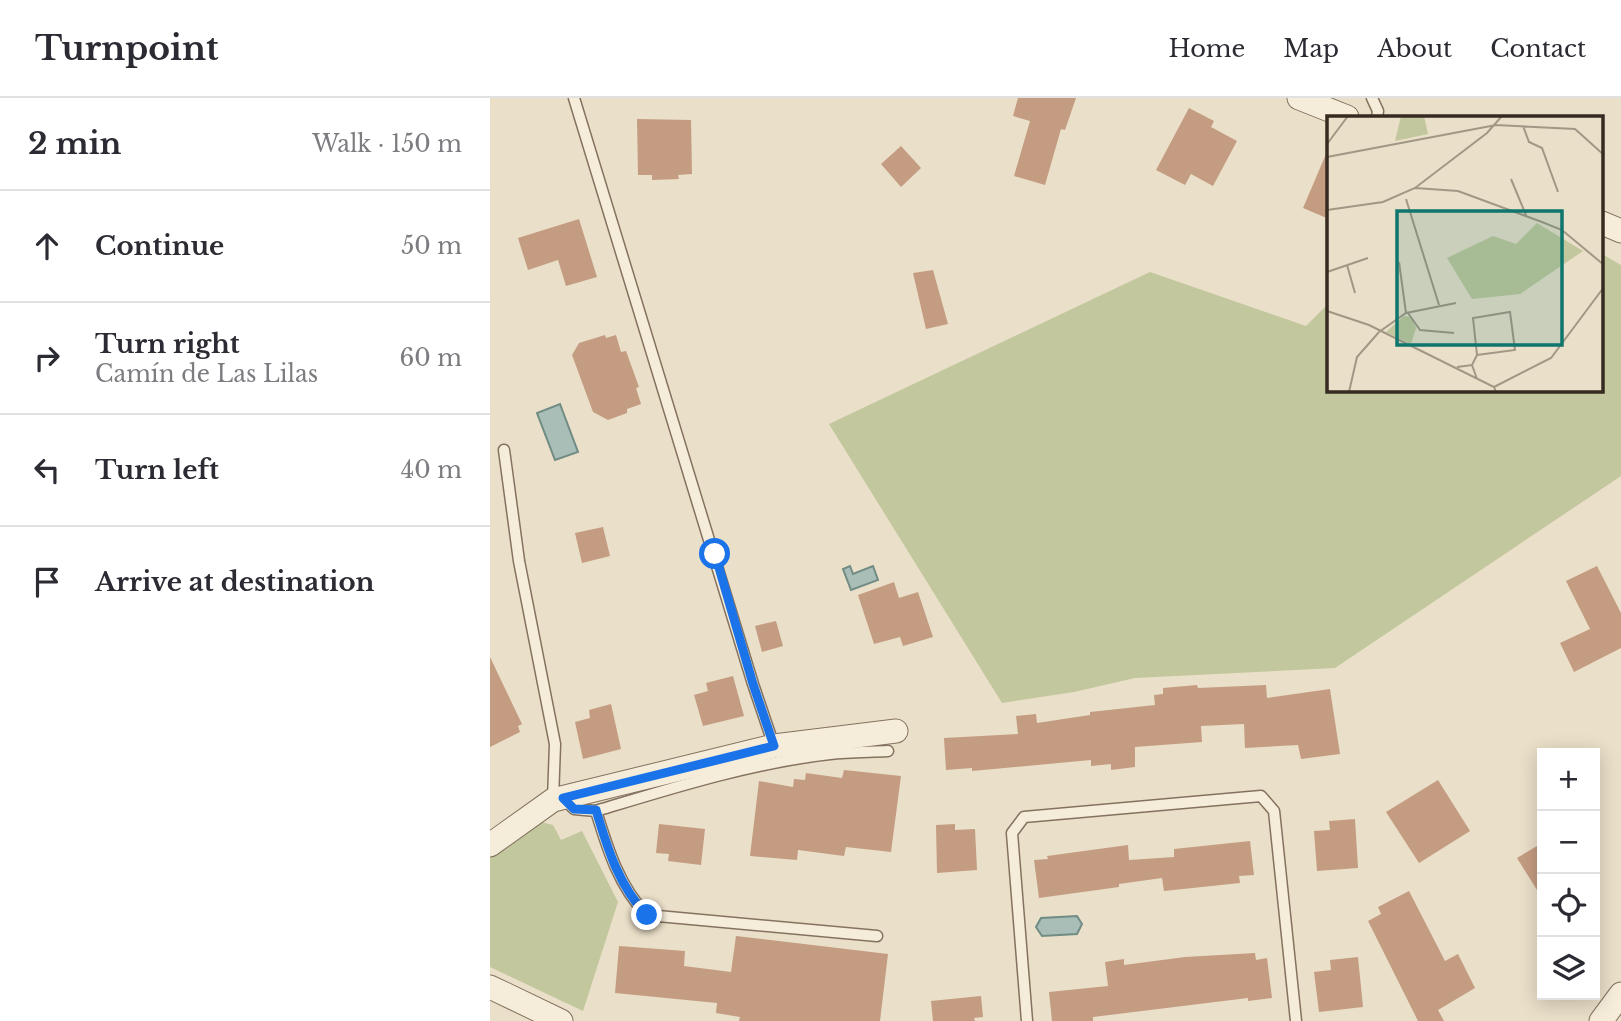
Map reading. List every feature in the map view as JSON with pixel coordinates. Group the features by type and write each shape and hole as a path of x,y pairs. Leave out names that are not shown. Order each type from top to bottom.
{"street":[{"path":"1299,98 1344,116"},
{"path":"1604,224 1621,231"},
{"path":"490,845 558,799 774,746 892,741"},
{"path":"490,987 561,1021"},
{"path":"1601,1021 1621,994"}],"lane":[{"path":"574,98 774,746"},
{"path":"1372,98 1378,111 1377,116"},
{"path":"504,450 519,561 555,744 558,799 574,809 596,810 660,791 765,766 892,741"},
{"path":"1027,1021 1013,833 1024,817 1261,796 1273,810 1296,1021"},
{"path":"596,810 609,855 638,906 647,915 877,936"}],"green space":[{"path":"1604,255 1621,265 1621,476 1335,668 1135,678 1074,692 1002,703 829,424 1150,272 1306,326 1327,305 1327,392 1604,392"},
{"path":"537,821 553,825 561,840 582,831 618,902 583,1011 490,967 490,857"}],"water":[{"path":"560,404 578,452 555,460 537,413"},
{"path":"850,566 853,574 873,566 878,580 851,590 843,569"},
{"path":"1077,916 1082,924 1077,934 1042,936 1036,927 1041,918"}],"building":[{"path":"1018,98 1076,98 1065,130 1061,129 1045,185 1014,176 1030,121 1013,116"},
{"path":"1189,108 1214,121 1211,127 1237,141 1213,186 1191,174 1185,185 1156,170"},
{"path":"637,119 691,120 692,174 678,175 679,179 652,180 652,175 638,175"},
{"path":"901,146 921,168 901,187 881,164"},
{"path":"1327,152 1327,218 1303,208"},
{"path":"579,219 597,277 566,286 558,260 528,270 518,238"},
{"path":"933,270 948,324 926,329 913,273"},
{"path":"605,335 606,338 616,335 621,352 626,351 639,387 636,388 641,404 608,420 593,412 572,355 579,343"},
{"path":"603,527 610,556 582,563 575,533"},
{"path":"1597,566 1621,613 1621,648 1574,672 1560,643 1590,629 1566,581"},
{"path":"894,582 899,598 918,592 933,637 903,646 900,637 874,644 858,595"},
{"path":"776,621 783,646 762,652 755,626"},
{"path":"490,657 522,724 518,726 520,732 490,747"},
{"path":"733,676 744,716 703,726 694,695 708,691 706,683"},
{"path":"1197,685 1198,688 1266,685 1267,698 1330,689 1340,754 1301,759 1298,745 1245,748 1244,724 1201,726 1202,742 1135,747 1135,767 1111,770 1111,764 1091,766 1091,760 972,771 972,768 946,770 944,738 1018,734 1016,716 1036,714 1037,723 1090,715 1090,712 1155,705 1154,695 1163,694 1163,688"},
{"path":"611,704 621,749 583,759 575,722 590,718 589,710"},
{"path":"844,770 901,776 891,852 846,847 844,856 798,850 797,860 750,856 759,781 793,787 794,779 805,780 806,773 842,778"},
{"path":"1438,780 1470,831 1419,863 1386,812"},
{"path":"1355,819 1358,868 1317,871 1314,831 1330,830 1329,821"},
{"path":"659,824 705,829 701,865 668,861 669,854 656,853"},
{"path":"955,824 955,830 975,829 977,870 937,873 936,825"},
{"path":"1250,841 1254,875 1239,876 1240,883 1164,891 1162,878 1039,898 1034,860 1048,859 1047,856 1128,845 1129,860 1174,857 1174,849"},
{"path":"1537,846 1537,890 1517,858"},
{"path":"1409,891 1445,961 1458,954 1475,988 1438,1010 1444,1021 1418,1021 1368,921 1381,914 1378,907"},
{"path":"736,936 888,954 880,1021 739,1021 740,1017 716,1013 717,1003 615,993 619,946 685,951 684,966 731,972"},
{"path":"1255,953 1256,960 1267,958 1272,998 1248,1001 1248,998 1093,1017 1093,1021 1052,1021 1049,992 1108,986 1105,962 1124,959 1124,965 1185,957"},
{"path":"1358,957 1363,1007 1319,1012 1314,972 1331,970 1330,960"},
{"path":"981,996 983,1017 974,1018 975,1021 933,1021 931,1001"}],"route":[{"path":"647,915 638,906 609,855 596,810 574,809 563,798 774,746 715,554"}]}
